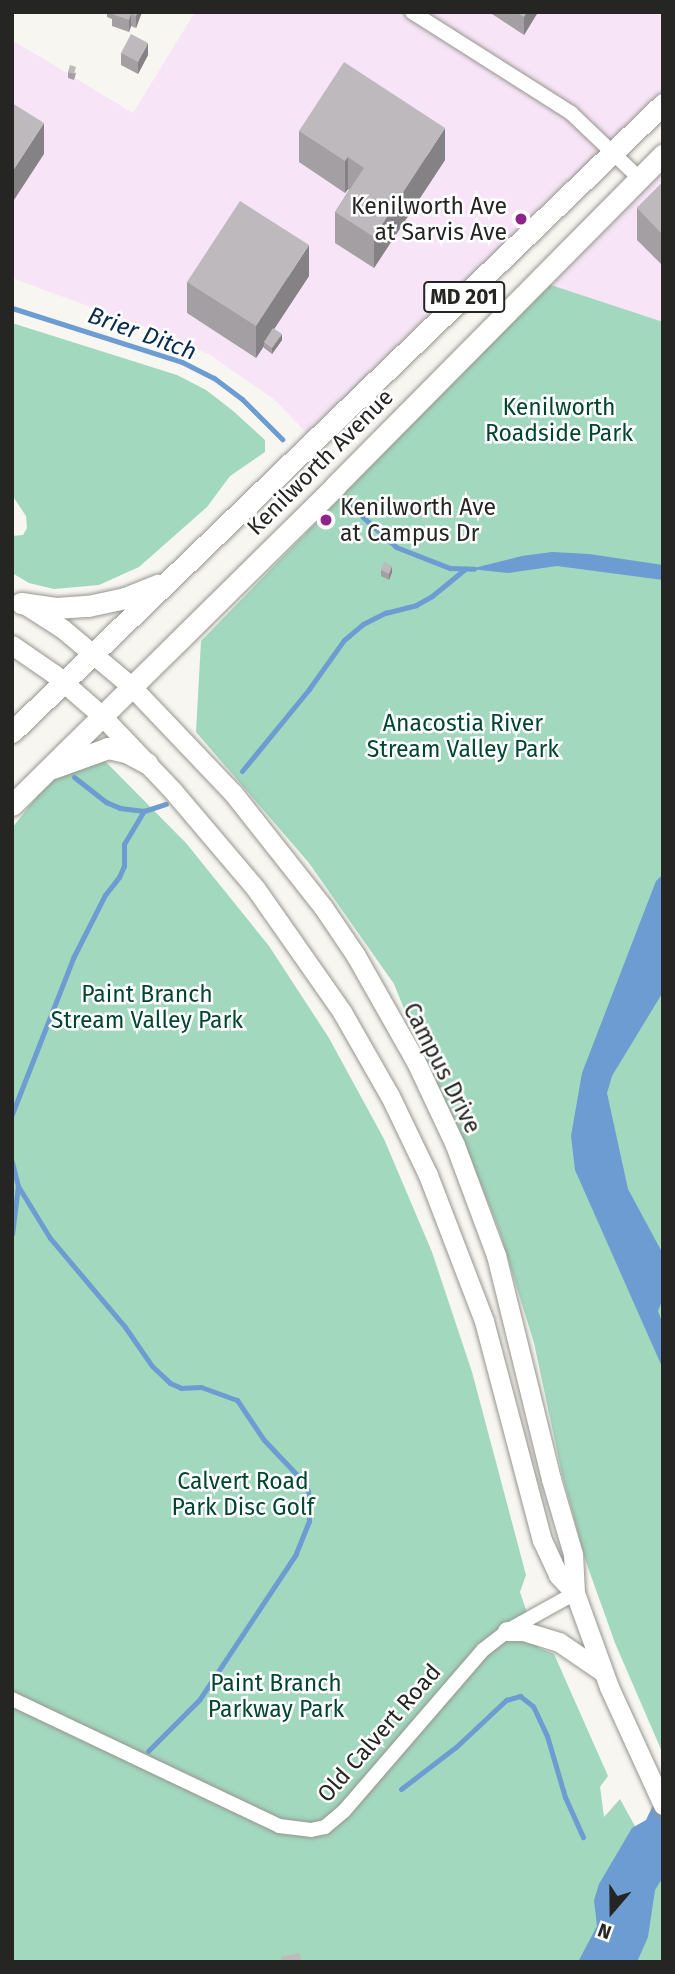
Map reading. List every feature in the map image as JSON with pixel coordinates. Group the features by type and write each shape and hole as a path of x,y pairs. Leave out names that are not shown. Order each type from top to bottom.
{"main road":[{"name":"Kenilworth Avenue","path":"12,732 663,104"},
{"name":"Kenilworth Avenue","path":"12,805 100,715 336,485 663,154"},
{"path":"17,601 56,608 104,604 169,581"},
{"name":"Campus Drive","path":"17,601 63,629 131,686 233,793 297,871 355,956 416,1062 455,1145 496,1255 572,1554 575,1593 603,1672 635,1749 663,1805"},
{"name":"Campus Drive","path":"12,645 64,683 147,763 223,846 321,979 390,1096 428,1175 484,1321 542,1541 558,1575 575,1593"},
{"path":"44,772 108,747 126,752 147,763"},
{"path":"507,1632 523,1631 559,1642 603,1672"}],"street":[{"path":"412,12 570,113 639,178"},
{"name":"Old Calvert Road","path":"12,1699 279,1825 311,1830 325,1827 344,1811 469,1664 507,1632 575,1593"}],"shaded area":[{"path":"195,12 663,12 663,103 314,441 276,401 212,356 164,334 12,278 12,40 133,113"},
{"path":"663,155 663,352 524,295"}],"green space":[{"name":"Anacostia River Stream Valley Park","path":"548,284 663,322 663,1754 615,1643 585,1559 562,1474 534,1343 499,1230 464,1142 425,1061 394,984 309,863 196,732 201,641"},
{"path":"12,323 177,375 206,390 232,410 265,440 265,452 230,476 207,507 139,567 99,585 54,589 29,583 12,573 12,536 23,535 27,528 26,516 12,495"},
{"name":"Paint Branch Parkway Park","path":"95,751 186,843 269,946 329,1038 384,1139 432,1252 472,1372 526,1575 520,1592 539,1648 554,1654 608,1776 600,1787 604,1817 620,1799 663,1877 663,1962 12,1962 12,828 69,756"}],"water":[{"path":"552,552 589,554 663,565 663,580 557,566 508,573 470,569 522,556"},
{"path":"663,874 663,992 612,1076 607,1093 628,1189 663,1254 663,1298 658,1311 663,1325 663,1369 575,1170 571,1136 582,1073 656,881"},
{"path":"663,1784 663,1877 655,1890 648,1937 637,1962 578,1962 597,1926 594,1900 599,1884 632,1828 646,1820"}],"building":[{"path":"112,12 138,12 136,16 131,14 129,20"},
{"path":"131,34 148,43 138,62 121,53"},
{"path":"344,62 445,128 374,237 335,212 364,168 348,157 345,161 299,131"},
{"path":"70,65 76,67 74,74 68,72"},
{"path":"12,103 44,123 12,172"},
{"path":"663,182 663,235 637,208"},
{"path":"240,201 309,245 256,326 187,282"},
{"path":"273,328 282,334 272,348 264,342"},
{"path":"384,562 392,566 389,574 381,570"},
{"path":"299,1953 302,1962 282,1962 281,1957"}],"waterway":[{"name":"Brier Ditch","path":"12,308 182,362 214,378 242,399 282,439"},
{"name":"Brier Ditch","path":"345,501 396,547 450,568 474,569"},
{"path":"242,771 309,689 344,640 363,624 385,613 416,605 432,596 465,569"},
{"path":"74,777 106,802 120,808 144,811 166,804"},
{"path":"12,1114 73,958 105,895 119,877 124,866 124,844 144,811"},
{"path":"12,1162 18,1186 12,1234"},
{"path":"18,1186 50,1238 125,1327 152,1366 170,1383 181,1388 201,1387 237,1400 264,1440 301,1479 308,1491 309,1521 296,1554 199,1700 148,1751"},
{"path":"401,1789 456,1747 506,1700 520,1696 533,1706 547,1736 565,1797 583,1837"}],"place":[{"name":"Kenilworth Ave at Sarvis Ave","path":"521,219"},
{"name":"Kenilworth Ave at Campus Dr","path":"326,520"}],"park label":[{"name":"Kenilworth Roadside Park","path":"559,420"},
{"name":"Paint Branch Stream Valley Park","path":"147,1007"},
{"name":"Calvert Road Park Disc Golf","path":"243,1494"}]}
